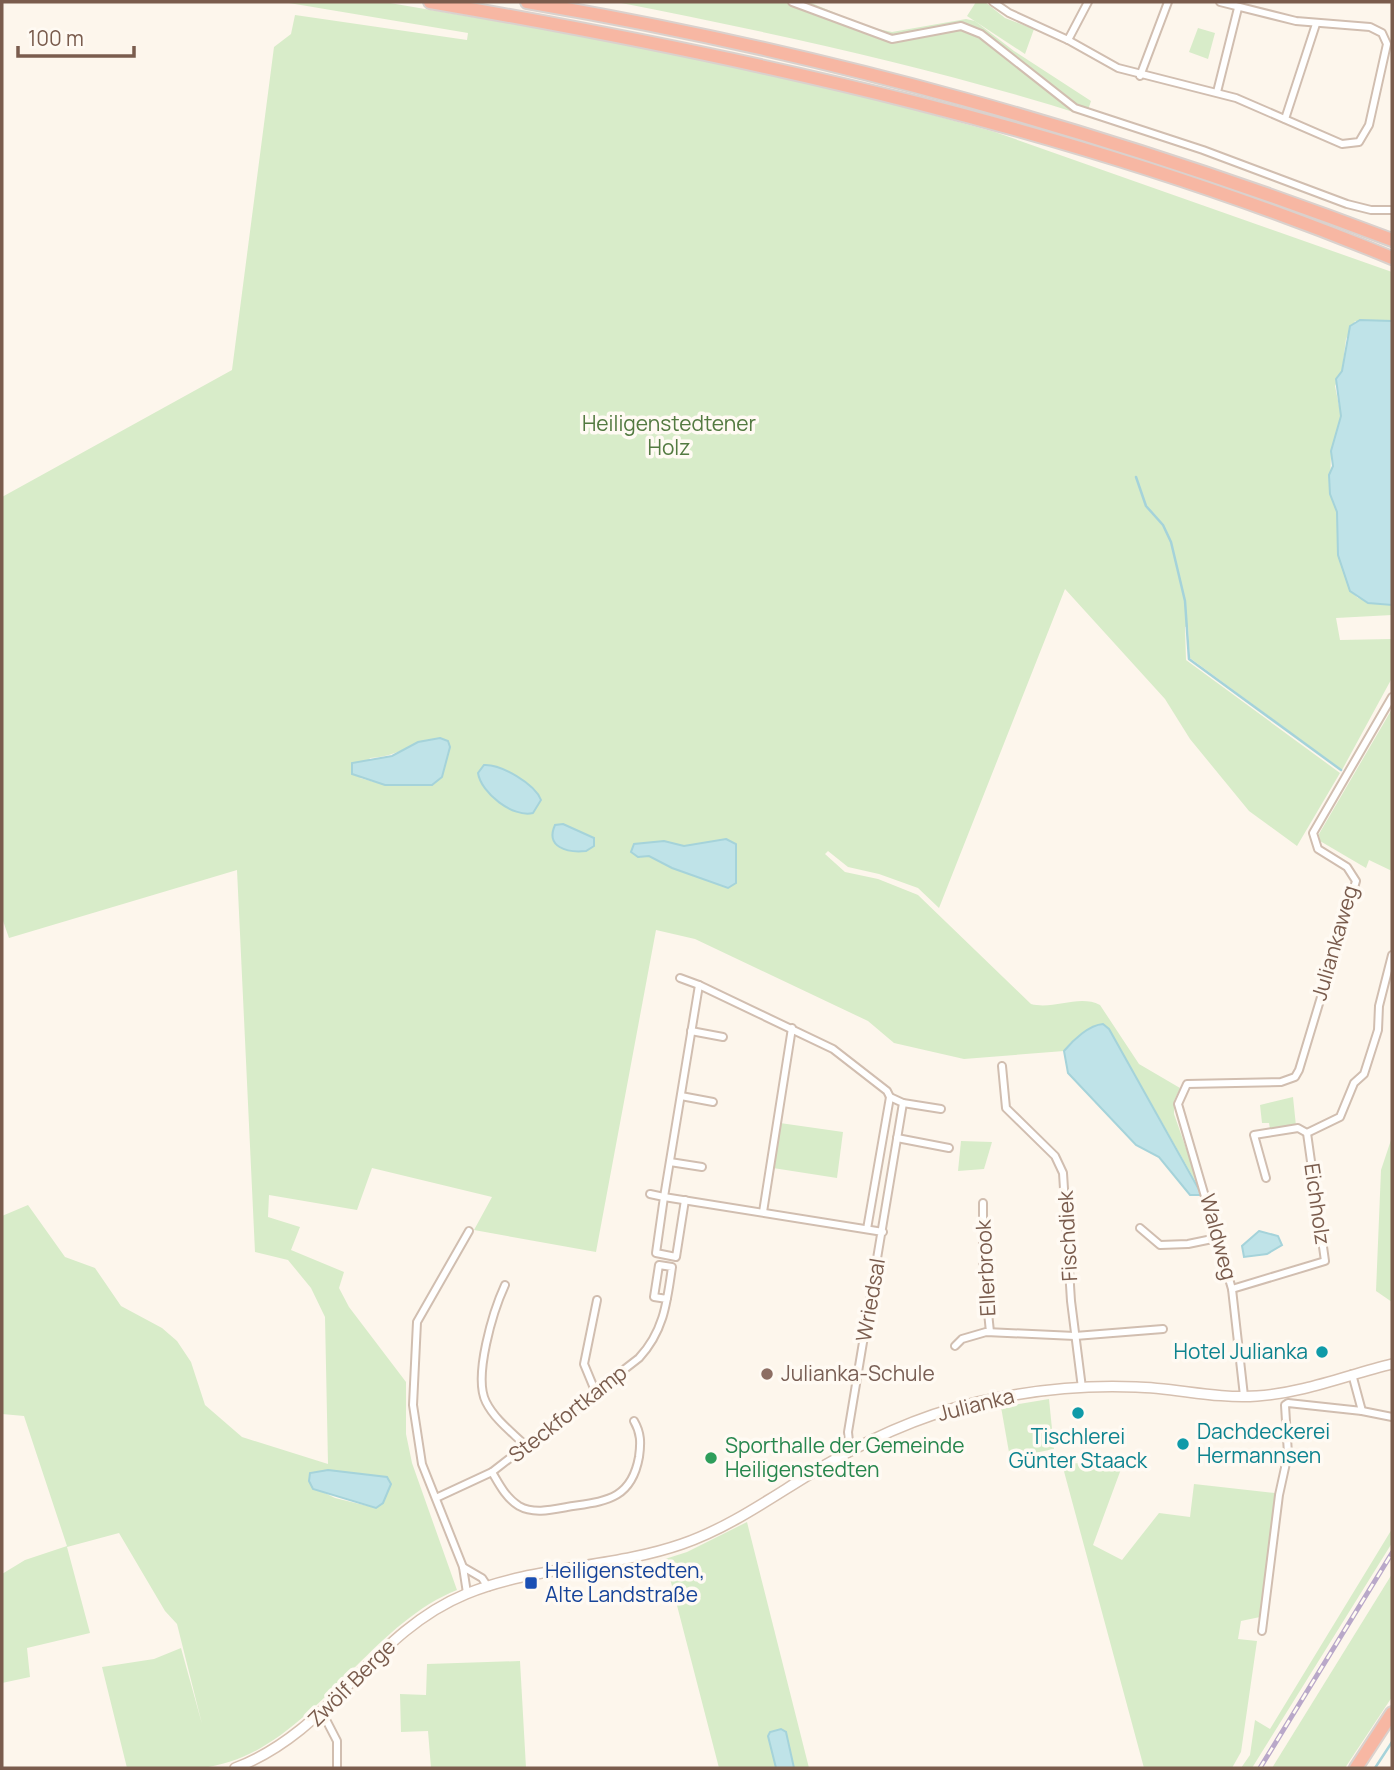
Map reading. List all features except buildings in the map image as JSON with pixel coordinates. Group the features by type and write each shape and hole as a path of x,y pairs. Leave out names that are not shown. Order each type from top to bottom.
{"highway":[{"path":"430,2 683,48 917,103 1174,178 1392,258"},
{"path":"527,2 685,31 921,85 1179,163 1392,240"},
{"path":"1356,1768 1392,1713"}],"street":[{"path":"792,2 892,39 961,26 981,34 1075,108 1203,150 1347,204 1371,210 1392,210"},
{"path":"992,2 1009,13 1068,40 1103,62 1140,76 1217,92 1348,145 1362,140 1369,125 1387,44 1386,37 1373,27 1316,24 1220,2"},
{"path":"1068,40 1088,2"},
{"path":"1140,76 1168,2"},
{"path":"1217,92 1238,8"},
{"path":"1285,119 1316,24"},
{"name":"Juliankaweg","path":"1187,1084 1281,1082 1294,1076 1299,1070 1356,881 1347,867 1318,849 1313,833 1392,697"},
{"name":"Eichholz","path":"1307,1133 1340,1117 1354,1083 1364,1074 1378,1030 1379,1006 1392,955"},
{"path":"680,978 843,1054 890,1097 941,1109"},
{"path":"685,1200 676,1257 656,1253 699,985"},
{"path":"763,1212 792,1028"},
{"path":"691,1031 723,1037"},
{"name":"Fischdiek","path":"1002,1066 1006,1108 1055,1156 1065,1177 1075,1336 1083,1388"},
{"name":"Waldweg","path":"1187,1084 1178,1112 1205,1188 1232,1289 1244,1396"},
{"path":"681,1096 713,1102"},
{"name":"Wriedsal","path":"867,1229 890,1097"},
{"name":"Wriedsal","path":"850,1451 848,1432 903,1102"},
{"name":"Eichholz","path":"1266,1178 1254,1135 1298,1128 1307,1133"},
{"name":"Eichholz","path":"1232,1289 1325,1261 1307,1133"},
{"path":"897,1138 949,1148"},
{"path":"670,1162 702,1167"},
{"name":"Wriedsal","path":"650,1194 883,1232"},
{"name":"Ellerbrook","path":"983,1203 983,1263 989,1332"},
{"path":"1140,1228 1160,1245 1188,1244 1217,1238"},
{"path":"467,1593 463,1567 422,1464 414,1428 417,1322 469,1231"},
{"name":"Steckfortkamp","path":"436,1497 492,1472 527,1447 596,1393 650,1344 663,1321 667,1299 672,1267 659,1265 654,1297 667,1299"},
{"path":"505,1285 496,1308 487,1346 482,1391 491,1410 527,1447"},
{"path":"596,1393 584,1364 597,1300"},
{"name":"Ellerbrook","path":"955,1346 974,1334 989,1332 1075,1336 1163,1329"},
{"name":"Julianka","path":"467,1593 681,1544 724,1525 850,1451 917,1420 983,1401 1083,1388 1137,1387 1244,1396 1283,1393 1392,1364"},
{"path":"1352,1374 1362,1411"},
{"path":"1262,1631 1279,1495 1288,1454 1285,1405 1288,1403 1362,1411 1392,1417"},
{"path":"492,1472 507,1497 534,1511 606,1501 620,1494 636,1471 641,1444 634,1421"},
{"path":"463,1567 482,1578 488,1587"},
{"name":"Zwölf Berge","path":"235,1768 288,1742 405,1632 444,1604 467,1593"},
{"path":"322,1712 337,1741 337,1768"}],"green space":[{"name":"Heiligenstedtener Holz","path":"283,2 384,2 624,43 856,94 995,132 1392,272 1392,321 1355,321 1346,339 1342,371 1335,386 1341,416 1331,451 1330,494 1337,512 1338,555 1350,591 1358,598 1392,605 1392,615 1336,618 1340,640 1392,639 1392,678 1342,770 1190,658 1188,626 1185,627 1186,660 1340,773 1297,846 1249,811 1190,739 1165,699 1065,589 939,908 918,888 879,874 848,867 828,851 825,854 845,872 878,879 918,895 1031,1004 1084,1001 1100,1005 1139,1064 1180,1088 1174,1101 1174,1114 1201,1191 1109,1029 1071,1042 1064,1051 964,1059 894,1043 868,1021 695,939 656,930 596,1252 474,1230 492,1197 372,1168 357,1210 269,1195 268,1217 300,1227 291,1250 344,1272 339,1288 349,1307 406,1382 406,1434 412,1463 457,1590 423,1608 392,1632 304,1717 272,1741 239,1759 201,1768 127,1768 102,1667 154,1659 181,1648 202,1724 177,1624 165,1611 119,1533 67,1547 90,1633 27,1648 30,1677 2,1683 2,1574 25,1560 67,1546 24,1416 2,1414 2,1216 28,1205 65,1257 95,1268 121,1306 162,1328 177,1341 191,1362 205,1405 242,1437 328,1464 325,1317 311,1288 288,1260 255,1252 237,870 9,938 2,918 2,497 232,370 274,47 291,34 295,15 467,40 468,33","holes":["440,738 432,785 385,785 360,778 370,758","726,839 736,844 736,883 728,888 672,868 649,855 638,857 634,844 664,841 684,846","309,1477 391,1484 383,1503 376,1508 335,1498 311,1486"]},
{"path":"616,2 809,2 869,27 892,32 966,19 975,21 1014,51 1091,101 1086,116 970,82 852,52"},
{"path":"976,2 985,2 1005,18 1034,29 1025,54 967,16"},
{"path":"1198,28 1215,33 1208,59 1189,52"},
{"path":"1392,709 1392,871 1369,860 1366,868 1320,841 1319,834"},
{"path":"1293,1097 1296,1126 1270,1129 1269,1123 1262,1123 1260,1105"},
{"path":"780,1123 843,1132 837,1178 773,1168"},
{"path":"1392,1137 1392,1302 1376,1291 1381,1170"},
{"path":"961,1141 992,1142 984,1169 958,1171"},
{"path":"1049,1399 1054,1449 1010,1458 1001,1407"},
{"path":"1124,1461 1093,1545 1122,1560 1159,1513 1190,1517 1194,1484 1275,1493 1260,1617 1241,1621 1238,1639 1257,1641 1241,1752 1232,1768 1144,1768 1062,1464"},
{"path":"747,1522 809,1768 794,1768 786,1732 768,1736 776,1768 719,1768 665,1559 687,1552"},
{"path":"1392,1529 1392,1543 1252,1768 1241,1768 1250,1755 1255,1720 1270,1729"},
{"path":"1392,1574 1392,1697 1345,1768 1272,1768"},
{"path":"520,1661 526,1768 431,1768 428,1731 401,1732 400,1694 426,1695 427,1664"}],"water":[{"path":"1360,320 1392,321 1392,605 1368,603 1350,591 1338,555 1337,512 1330,494 1329,475 1333,466 1331,451 1341,416 1336,379 1342,371 1350,326"},
{"path":"440,738 448,741 450,747 442,777 432,785 385,785 352,774 352,763 392,756 418,742"},
{"path":"484,765 508,771 532,788 541,800 533,813 516,812 491,796 480,781 478,773"},
{"path":"563,824 594,838 594,846 586,851 560,847 553,839 553,833 555,825"},
{"path":"726,839 736,844 736,883 728,888 672,868 649,856 638,857 631,852 634,844 664,841 684,846"},
{"path":"1103,1024 1109,1029 1202,1195 1190,1195 1159,1157 1136,1145 1068,1073 1064,1051 1087,1030"},
{"path":"1259,1231 1278,1236 1282,1245 1267,1254 1244,1257 1242,1246"},
{"path":"328,1470 387,1477 391,1484 383,1503 376,1508 313,1489 309,1481 310,1473"},
{"path":"781,1729 786,1732 794,1768 776,1768 768,1736 770,1732"}],"waterway":[{"path":"1136,477 1146,506 1163,525 1171,542 1185,601 1189,659 1341,770"},
{"path":"1375,1768 1392,1742"}],"railway":[{"path":"1260,1768 1392,1553"}],"place":[{"name":"Hotel Julianka","path":"1322,1352"},
{"name":"Julianka-Schule","path":"767,1374"},
{"name":"Tischlerei Günter Staack","path":"1078,1413"},
{"name":"Dachdeckerei Hermannsen","path":"1183,1444"},
{"name":"Sporthalle der Gemeinde Heiligenstedten","path":"711,1458"},
{"name":"Heiligenstedten, Alte Landstraße","path":"531,1583"}]}
